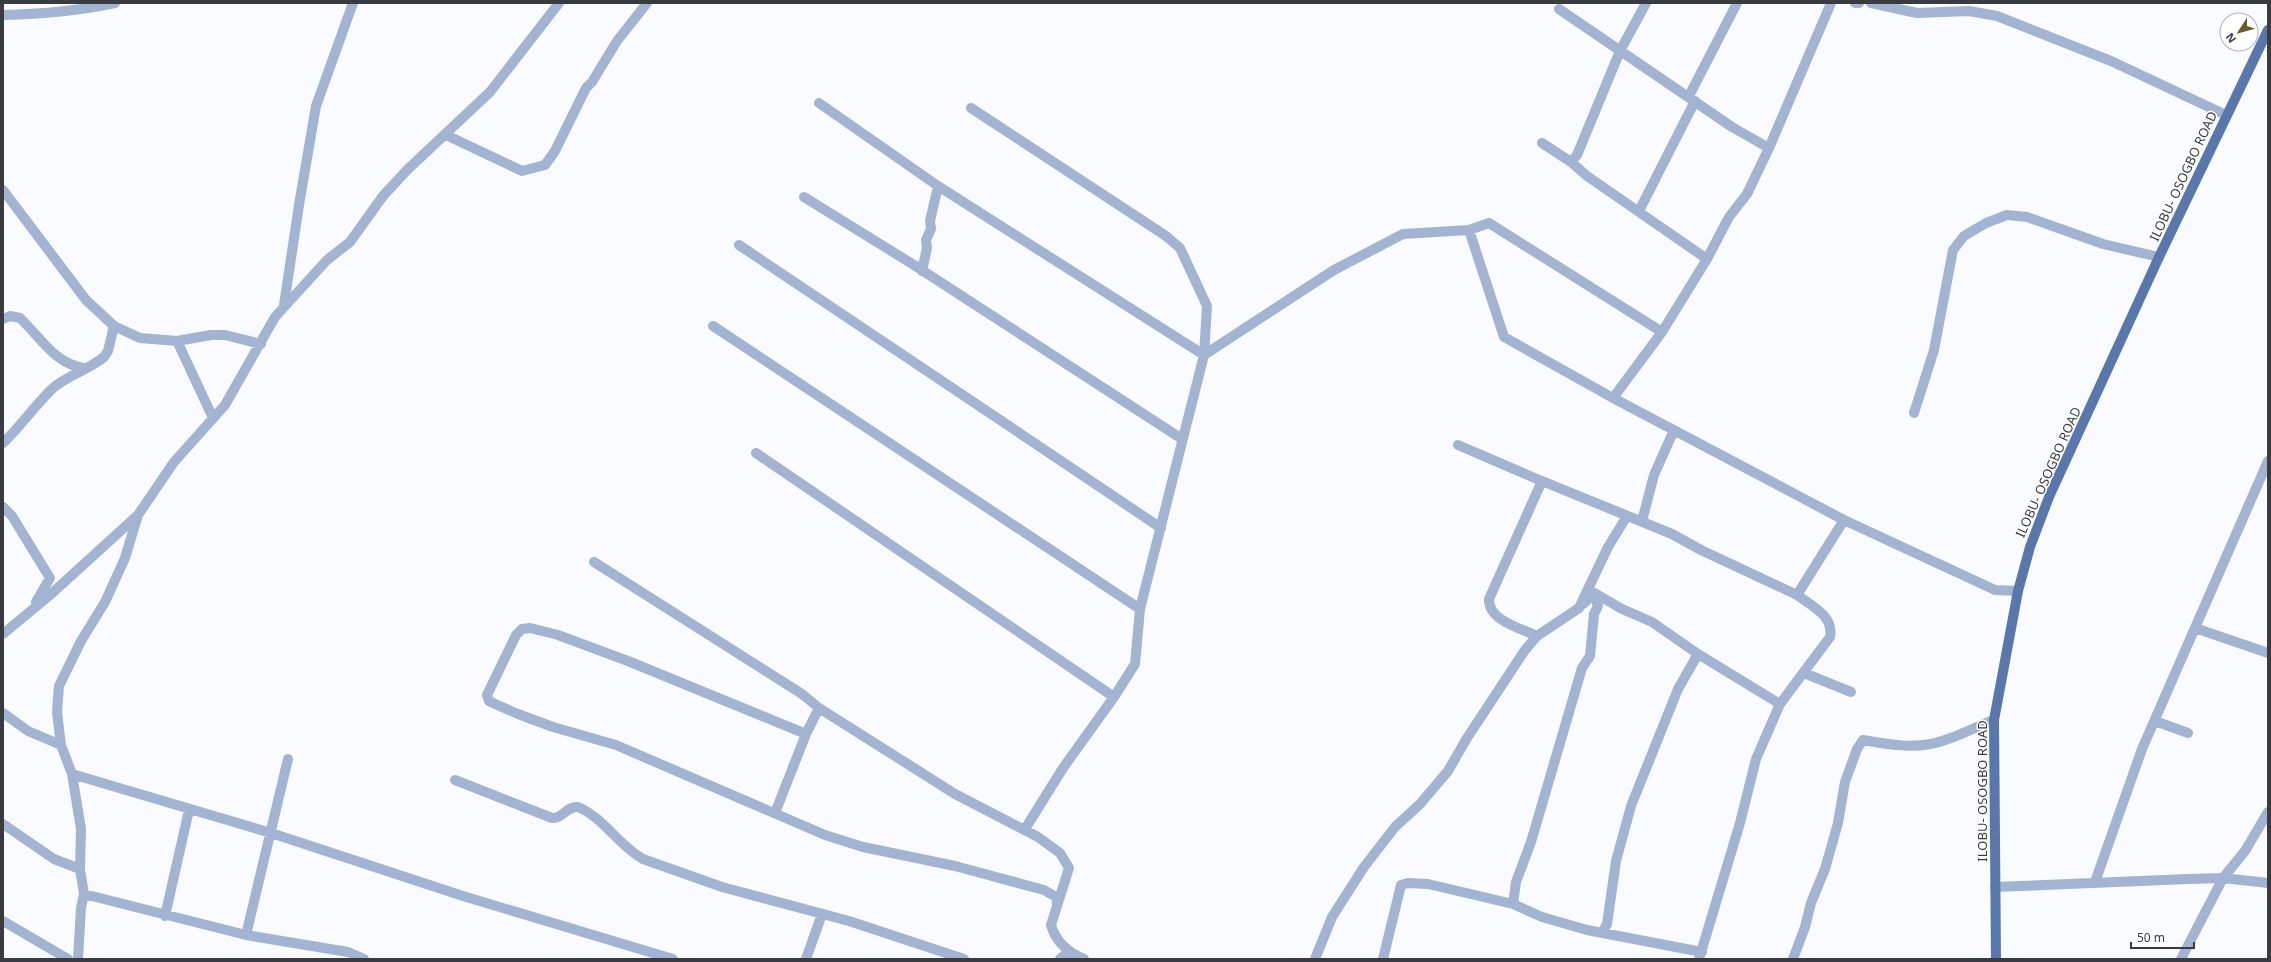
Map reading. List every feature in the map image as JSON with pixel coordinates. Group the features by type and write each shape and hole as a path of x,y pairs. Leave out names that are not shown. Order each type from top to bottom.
{"main road":[{"name":"ILOBU- OSOGBO ROAD","path":"1996,959 1994,720 2018,591 2030,547 2049,498 2159,257 2268,30"}],"street":[{"path":"3,15 38,14 115,3"},
{"path":"284,305 316,106 352,3"},
{"path":"3,634 33,609 138,514 174,462 225,405 275,317 284,305 327,260 350,242 383,196 407,170 446,135 490,92 559,3"},
{"path":"446,135 522,171 545,165 555,150 586,88 592,82 617,41 647,3"},
{"path":"1571,162 1577,154 1620,51 1646,3"},
{"path":"1639,212 1737,3"},
{"path":"1613,398 1662,332 1707,259 1729,217 1747,194 1769,148 1831,3"},
{"path":"1871,3 1917,13 1969,11 1997,16 2111,61 2226,115"},
{"path":"1559,9 1692,98 1732,127 1769,148"},
{"path":"819,103 938,186 1204,355"},
{"path":"971,108 1166,236 1180,248 1207,306 1204,355 1140,609 1135,664 1114,697 1063,768 1025,829"},
{"path":"1542,143 1707,259"},
{"path":"922,270 927,248 926,240 931,228 930,221 938,186"},
{"path":"3,190 86,300 114,326 140,338 177,341 211,335 225,335 261,344"},
{"path":"804,197 922,270 1182,439"},
{"path":"1914,413 1941,320 1945,285 1954,250 1964,236 1986,223 2007,215 2027,217 2103,244 2159,257"},
{"path":"1204,355 1334,270 1403,234 1469,230 1489,224 1662,332"},
{"path":"1469,230 1504,337 1613,398 1844,520 1995,590 2018,591"},
{"path":"739,245 1160,528"},
{"path":"3,319 10,316 20,318 63,362 72,367 84,368"},
{"path":"3,444 18,430 38,404 55,387 84,368 95,364 108,351 114,326"},
{"path":"713,326 1140,609"},
{"path":"177,341 213,418"},
{"path":"1642,521 1654,475 1674,430"},
{"path":"1383,959 1401,885 1408,883 1428,884 1513,904 1542,917 1602,933 1701,956 1740,823 1756,759 1780,704 1826,644 1831,630 1827,618 1797,595 1702,550 1672,534 1458,445"},
{"path":"756,453 1114,697"},
{"path":"2095,882 2142,748 2268,461"},
{"path":"1536,636 1494,614 1489,606 1489,599 1542,481"},
{"path":"3,507 12,516 50,578 33,609"},
{"path":"78,959 81,908 84,894 80,869 81,829 72,774 61,745 57,712 59,686 81,641 105,602 125,558 138,514"},
{"path":"1315,959 1332,917 1364,868 1395,827 1420,804 1448,771 1467,738 1525,650 1536,636 1579,608 1591,591 1608,547 1627,516"},
{"path":"1797,595 1844,520"},
{"path":"594,562 955,794 1025,829 1060,853 1066,860 1069,868 1051,925 1059,942 1070,951 1084,959"},
{"path":"1591,591 1652,622 1698,654 1780,704"},
{"path":"1513,904 1516,882 1531,842 1582,668 1590,656 1594,614 1598,606 1591,591"},
{"path":"806,734 628,661 558,635 530,628 522,629 516,635 488,695 489,701 506,709 553,727 600,739 825,835 863,847 955,866 1044,890 1056,897 1057,904"},
{"path":"2195,628 2268,653"},
{"path":"1602,933 1607,924 1616,860 1631,806 1678,689 1698,654"},
{"path":"1804,673 1852,692"},
{"path":"775,813 806,734 819,708"},
{"path":"3,713 28,731 61,745"},
{"path":"1793,959 1805,927 1811,903 1825,870 1838,823 1845,782 1857,749 1863,740 1886,744 1915,746 1945,741 1994,720"},
{"path":"2154,721 2188,733"},
{"path":"246,935 288,759"},
{"path":"72,774 189,810 271,833 648,955 673,959"},
{"path":"455,780 552,818 560,816 569,808 578,807 612,832 636,855 643,859 735,891 822,914 964,959"},
{"path":"165,916 189,810"},
{"path":"2181,959 2223,878 2245,851 2268,812"},
{"path":"3,824 54,859 80,869"},
{"path":"1995,887 2223,878 2268,883"},
{"path":"84,894 165,916 246,935 348,952 364,959"},
{"path":"806,959 822,914"},
{"path":"3,921 68,959"},
{"path":"1060,959 1070,951"}]}
